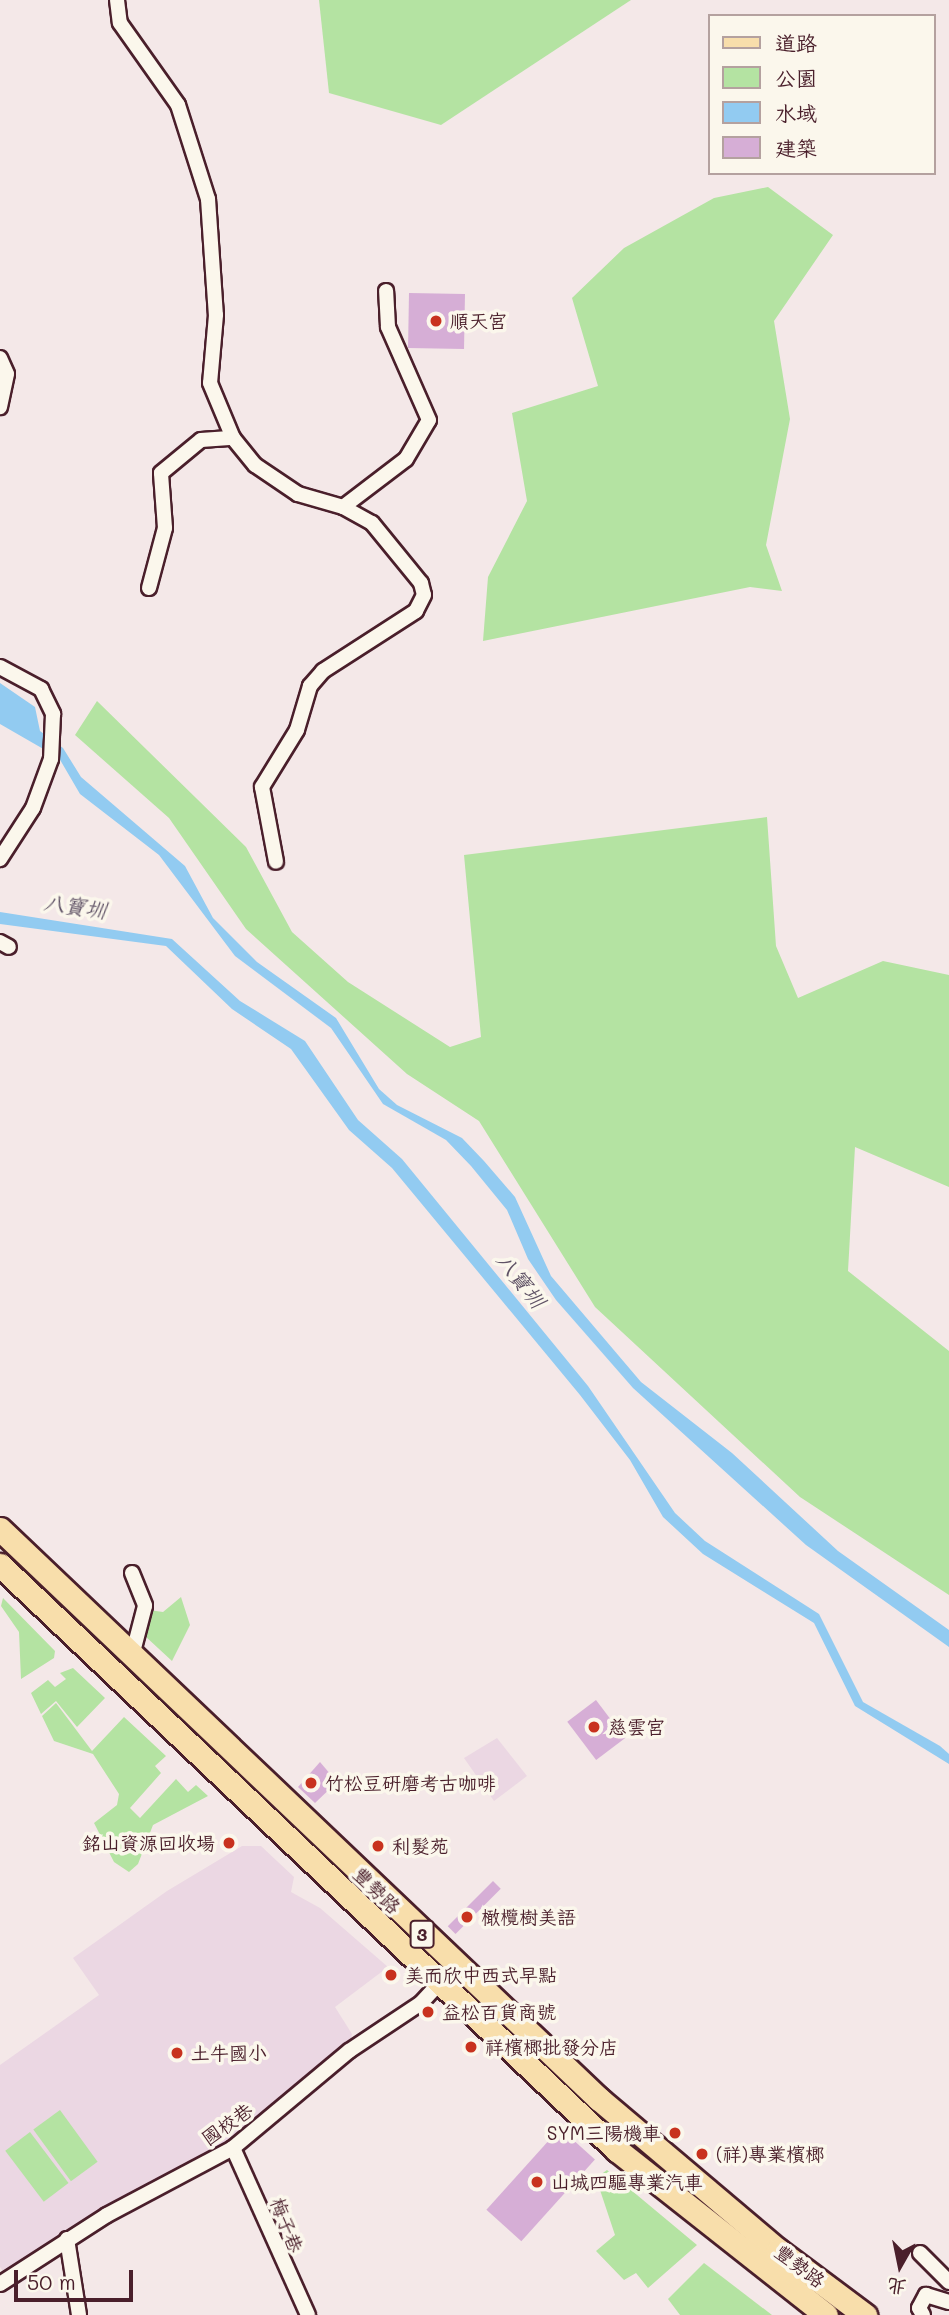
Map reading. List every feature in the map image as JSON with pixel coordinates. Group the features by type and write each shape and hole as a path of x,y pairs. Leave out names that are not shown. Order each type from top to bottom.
{"main road":[{"name":"豐勢路","path":"0,1529 456,1966 708,2193 865,2315"},
{"name":"豐勢路","path":"0,1565 438,1985 617,2150 825,2315"}],"street":[{"path":"117,0 120,23 178,105 208,199 216,315 211,383 233,438 255,465 298,494 343,507 372,523 421,583 422,606 323,671 310,686 298,730 262,787 276,862"},
{"path":"343,507 406,459 424,437 429,420 388,327 386,291"},
{"path":"0,358 7,374 0,407"},
{"path":"149,588 166,528 162,472 201,440 233,438"},
{"path":"0,667 41,689 53,714 51,759 33,808 0,859"},
{"path":"132,1573 145,1606 132,1656"},
{"name":"國校巷","path":"0,2284 67,2239 233,2148 438,1985 456,1966"},
{"name":"梅子巷","path":"233,2148 308,2315"},
{"path":"67,2239 79,2315"},
{"path":"920,2253 949,2282"},
{"path":"923,2315 919,2308 926,2295 949,2302"}],"shaded area":[{"path":"497,1738 527,1776 494,1801 464,1758"},
{"name":"土牛國小","path":"242,1846 261,1846 294,1877 291,1892 320,1908 388,1967 335,2007 352,2034 350,2042 228,2143 6,2275 0,2267 0,2065 99,1995 73,1958 167,1891"}],"green space":[{"path":"319,0 631,0 441,125 329,93"},
{"path":"768,187 833,235 774,321 790,419 766,545 782,591 750,587 483,641 488,577 527,501 512,413 598,386 572,298 624,248 714,198"},
{"path":"97,701 246,847 292,932 348,982 450,1047 481,1037 464,855 767,817 776,946 798,998 883,961 949,975 949,1187 855,1147 848,1271 949,1351 949,1595 800,1497 595,1307 479,1121 407,1074 246,929 169,818 75,735"},
{"path":"181,1597 190,1625 172,1661 145,1636 149,1610 163,1612"},
{"path":"3,1598 55,1651 54,1658 21,1679 19,1632 1,1606"},
{"path":"73,1668 105,1698 77,1727 56,1701 41,1714 31,1693 48,1680 55,1687 66,1679 60,1673"},
{"path":"56,1703 92,1751 124,1717 166,1756 155,1766 161,1773 130,1808 140,1818 176,1779 188,1792 196,1785 208,1796 153,1825 138,1864 129,1872 114,1862 94,1823 117,1805 119,1794 93,1754 54,1741 42,1716"},
{"path":"60,2110 98,2162 71,2181 33,2129"},
{"path":"30,2132 69,2183 44,2202 5,2151"},
{"path":"607,2170 697,2245 648,2288 636,2273 624,2280 596,2251 615,2235 596,2178"},
{"path":"704,2263 772,2315 680,2315 668,2299"}],"water":[{"name":"八寶圳","path":"0,683 35,707 40,731 63,748 81,777 185,866 213,918 257,962 336,1018 379,1089 397,1105 462,1138 484,1161 515,1197 551,1276 641,1382 732,1453 838,1551 949,1630 949,1647 806,1545 633,1388 556,1300 528,1259 507,1210 471,1166 446,1140 383,1104 331,1028 235,956 159,855 80,794 59,758 0,724"},
{"name":"八寶圳","path":"0,912 172,939 240,1001 305,1041 358,1120 402,1159 588,1386 675,1513 705,1541 819,1614 863,1702 940,1746 949,1754 949,1764 855,1706 814,1623 703,1554 663,1517 630,1460 580,1395 392,1168 349,1130 291,1049 232,1009 166,946 0,924"}],"building":[{"name":"順天宮","path":"409,293 465,294 464,349 408,348"},
{"name":"慈雲宮","path":"596,1700 625,1738 596,1760 567,1722"},
{"name":"竹松豆研磨考古咖啡","path":"320,1762 337,1782 315,1803 298,1787"},
{"path":"493,1881 501,1889 456,1934 448,1926"},
{"name":"山城四驅專業汽車","path":"560,2128 595,2159 521,2241 486,2210"}],"place":[{"name":"順天宮","path":"436,321"},
{"name":"慈雲宮","path":"594,1727"},
{"name":"竹松豆研磨考古咖啡","path":"311,1783"},
{"name":"銘山資源回收場","path":"229,1843"},
{"name":"利髮苑","path":"378,1846"},
{"name":"橄欖樹美語","path":"467,1917"},
{"name":"美而欣中西式早點","path":"391,1975"},
{"name":"益松百貨商號","path":"428,2012"},
{"name":"祥檳榔批發分店","path":"471,2047"},
{"name":"土牛國小","path":"177,2053"},
{"name":"SYM三陽機車","path":"675,2133"},
{"name":"(祥)專業檳榔","path":"702,2154"},
{"name":"山城四驅專業汽車","path":"537,2182"}]}
